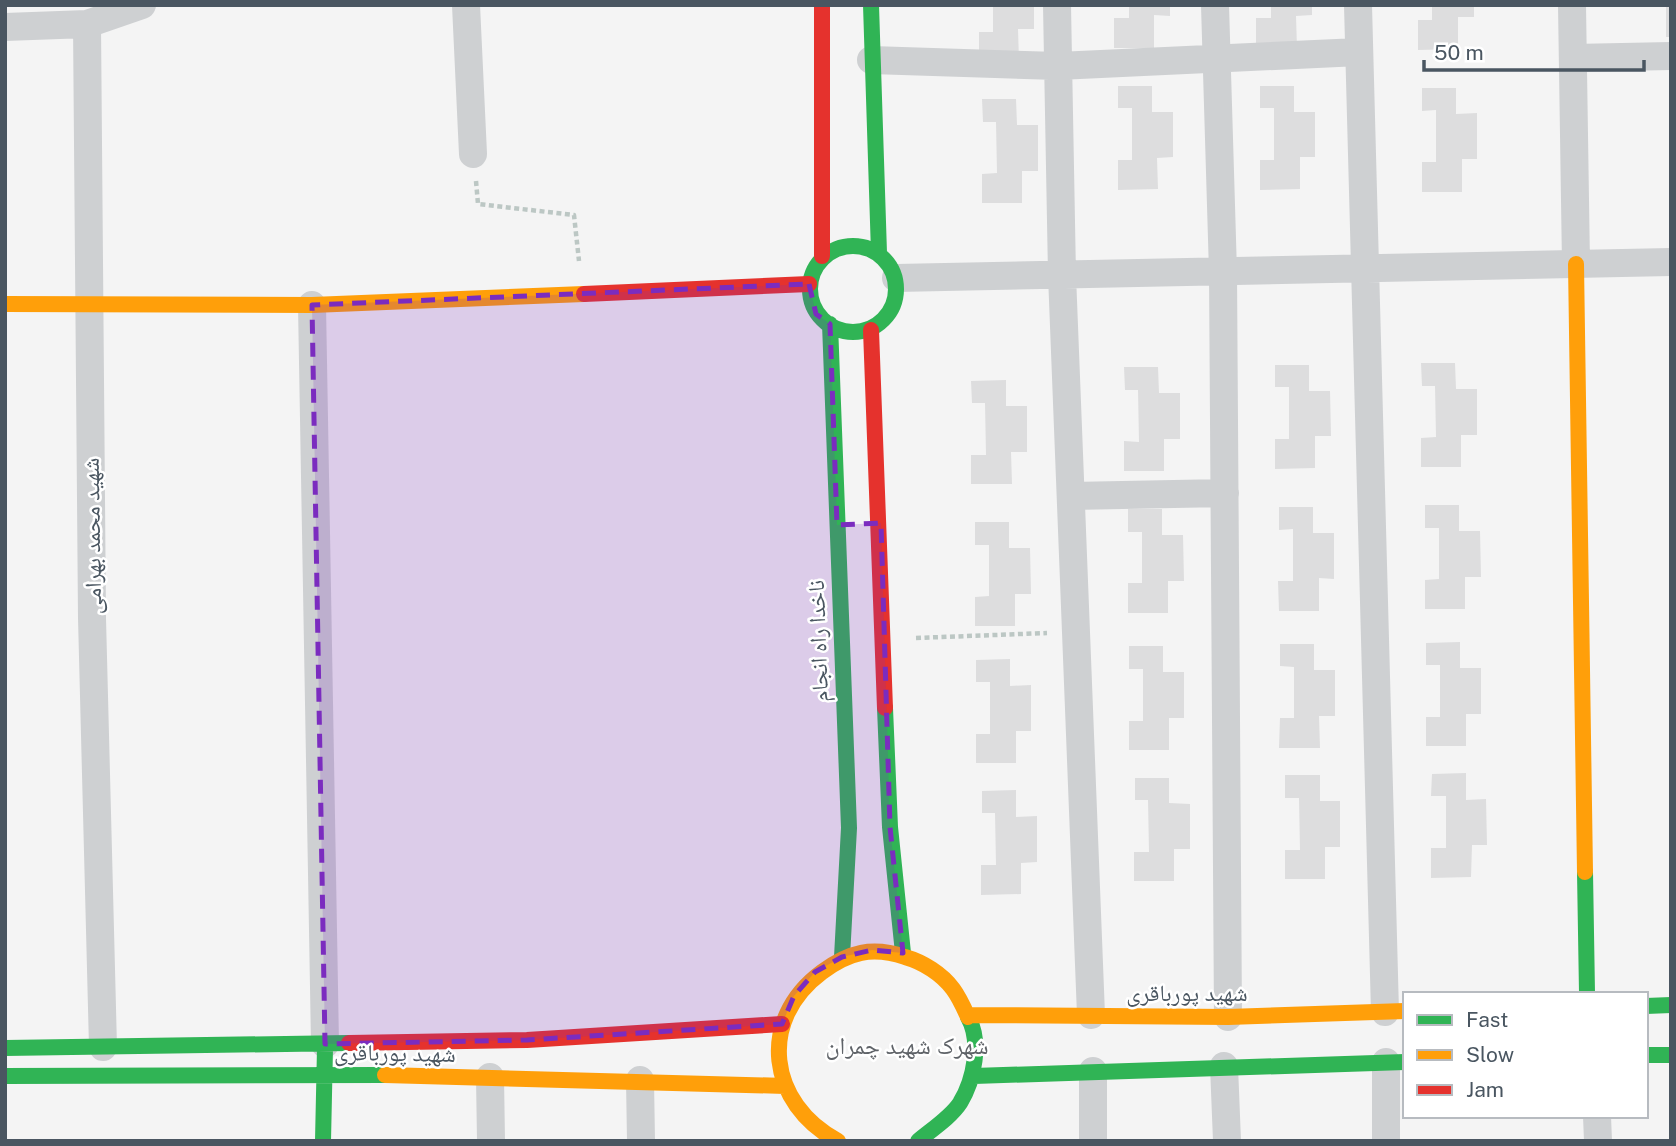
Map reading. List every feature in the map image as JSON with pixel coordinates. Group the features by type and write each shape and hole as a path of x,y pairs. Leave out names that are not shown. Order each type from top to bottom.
{"street":[{"path":"5,27 87,24 142,5"},
{"path":"466,5 473,154"},
{"path":"822,5 828,59 822,257 808,284 816,314 840,332 871,330 893,309 896,278 879,253 865,60 871,5"},
{"path":"1057,5 1062,275 1091,1015"},
{"path":"1215,5 1223,272 1228,1023"},
{"path":"1358,5 1364,269 1392,1016"},
{"path":"1572,5 1586,992"},
{"name":"شهید محمد بهرامی","path":"87,24 92,618 103,1047"},
{"path":"865,60 1058,66 1359,52"},
{"path":"1573,58 1671,56"},
{"path":"822,257 850,244 879,253"},
{"path":"896,278 1671,262"},
{"path":"5,304 312,305 808,284"},
{"path":"312,305 325,1044 323,1141"},
{"name":"ناخدا راه انجام","path":"830,324 842,706 849,828 842,957"},
{"path":"871,330 881,523 890,827 903,954"},
{"path":"1071,496 1225,493"},
{"path":"837,525 881,523"},
{"path":"842,706 887,703"},
{"path":"838,1141 823,1134 800,1113 785,1086 778,1055 782,1024 794,996 808,980 842,957 872,950 903,954 932,966 955,987 970,1014 977,1045 974,1076 961,1105 940,1128 918,1141"},
{"path":"1593,992 1608,990"},
{"path":"1648,1006 1671,1005"},
{"name":"شهید پورباقری","path":"970,1014 1091,1015 1228,1023 1392,1016"},
{"name":"شهید پورباقری","path":"5,1076 490,1077 528,1059 782,1024"},
{"name":"شهید پورباقری","path":"5,1048 325,1044 528,1059 640,1080 785,1086"},
{"path":"1648,1055 1671,1055"},
{"path":"974,1076 1093,1071 1224,1060 1392,1058 1386,1141"},
{"path":"1224,1060 1227,1141"},
{"path":"1093,1071 1093,1141"},
{"path":"490,1077 491,1141"},
{"path":"640,1080 641,1141"},
{"path":"1597,1118 1598,1141"}],"path":[{"path":"473,154 478,204 574,215 583,293"},
{"path":"885,639 1076,632"}],"highlighted area":[{"path":"809,284 816,314 830,324 837,525 881,523 890,827 903,953 872,950 842,957 815,972 794,996 782,1024 527,1040 325,1044 312,305"}],"building":[{"path":"993,5 1034,5 1034,29 1018,29 1019,61 979,61 979,32 993,32"},
{"path":"1129,5 1170,5 1170,16 1154,15 1154,48 1114,48 1114,18 1129,18"},
{"path":"1271,5 1312,5 1312,15 1296,16 1297,48 1256,48 1256,18 1271,18"},
{"path":"1432,5 1474,5 1474,17 1458,17 1458,49 1418,50 1418,20 1432,20"},
{"path":"1666,7 1671,7 1671,37 1666,37"},
{"path":"1118,86 1152,86 1152,112 1173,112 1173,157 1157,158 1158,189 1118,190 1118,160 1132,160 1132,108 1118,108"},
{"path":"1260,86 1294,86 1294,112 1315,112 1315,157 1300,157 1300,189 1260,190 1260,160 1274,160 1274,108 1260,108"},
{"path":"1422,88 1456,88 1456,114 1477,113 1477,159 1462,159 1462,192 1422,192 1422,162 1436,162 1436,110 1422,111"},
{"path":"982,99 1016,99 1017,125 1038,125 1038,171 1022,171 1022,203 982,203 982,174 997,173 996,122 983,122"},
{"path":"1421,363 1455,363 1456,389 1477,389 1477,435 1461,435 1461,467 1421,467 1421,438 1436,437 1435,386 1422,386"},
{"path":"1275,365 1309,365 1309,391 1330,391 1331,436 1315,436 1315,468 1275,469 1275,439 1289,439 1289,387 1275,387"},
{"path":"1124,367 1158,367 1159,393 1180,393 1180,439 1164,439 1164,471 1124,471 1124,441 1139,442 1138,390 1125,390"},
{"path":"1006,380 1006,406 1027,406 1027,452 1011,452 1012,484 971,484 971,455 986,455 985,403 972,403 971,381"},
{"path":"1425,505 1459,505 1459,531 1480,531 1481,577 1465,577 1465,609 1425,609 1425,580 1439,579 1439,528 1425,528"},
{"path":"1279,507 1313,507 1313,533 1334,533 1334,579 1319,578 1319,611 1279,611 1278,581 1293,581 1293,529 1279,530"},
{"path":"1128,509 1162,509 1162,535 1183,535 1184,581 1168,581 1168,613 1128,613 1128,583 1142,583 1142,532 1128,532"},
{"path":"975,522 1009,522 1009,548 1030,548 1031,594 1015,594 1015,626 975,626 975,597 989,596 989,545 975,545"},
{"path":"1460,642 1460,668 1481,668 1481,714 1466,714 1466,746 1426,746 1426,717 1440,717 1440,665 1426,665 1426,643"},
{"path":"1280,644 1314,644 1314,670 1335,670 1335,716 1319,716 1320,748 1279,748 1280,718 1294,718 1294,667 1280,666"},
{"path":"1129,646 1163,646 1163,672 1184,672 1184,718 1169,718 1169,750 1129,750 1129,721 1143,721 1143,669 1129,669"},
{"path":"1010,659 1010,686 1031,685 1031,731 1016,731 1016,763 976,763 976,734 990,734 990,682 976,682 976,660"},
{"path":"1466,773 1466,800 1486,799 1487,845 1472,845 1471,877 1431,878 1431,848 1446,848 1446,796 1431,796 1432,774"},
{"path":"1285,775 1320,775 1320,801 1340,801 1340,847 1325,847 1325,879 1285,879 1285,850 1300,850 1299,798 1285,798"},
{"path":"1135,778 1169,778 1169,803 1190,804 1190,849 1174,849 1174,881 1134,881 1134,852 1149,852 1148,800 1135,800"},
{"path":"1016,790 1016,817 1037,816 1037,862 1021,863 1021,894 981,895 981,865 996,865 995,813 982,813 982,791"}],"traffic: fast":[{"path":"871,5 879,253"},
{"path":"853,246 877,253 889,265 896,289 889,313 877,325 853,332 829,325 817,313 810,289 817,265 829,253 853,246"},
{"path":"830,324 849,828 842,957"},
{"path":"885,708 890,827 903,953"},
{"path":"1585,872 1587,992"},
{"path":"1648,1006 1671,1005"},
{"path":"918,1141 946,1118 965,1094 975,1049 975,1038 968,1017"},
{"path":"5,1048 349,1043"},
{"path":"323,1141 325,1048"},
{"path":"1648,1055 1671,1055"},
{"path":"974,1076 1403,1062"},
{"path":"5,1076 385,1075"}],"traffic: slow":[{"path":"1576,264 1585,872"},
{"path":"5,304 312,305 584,294"},
{"path":"838,1141 815,1125 797,1106 785,1084 779,1061 780,1037 787,1013 801,992 822,972 842,960 861,953 882,952 912,959 938,974 955,992 968,1017"},
{"path":"970,1015 1228,1017 1403,1011"},
{"path":"385,1075 785,1086"}],"traffic: jam":[{"path":"822,5 822,256"},
{"path":"584,294 809,284"},
{"path":"871,330 885,708"},
{"path":"349,1043 527,1040 782,1024"}],"district":[{"name":"شهرک شهید چمران","path":"907,1046"}]}
